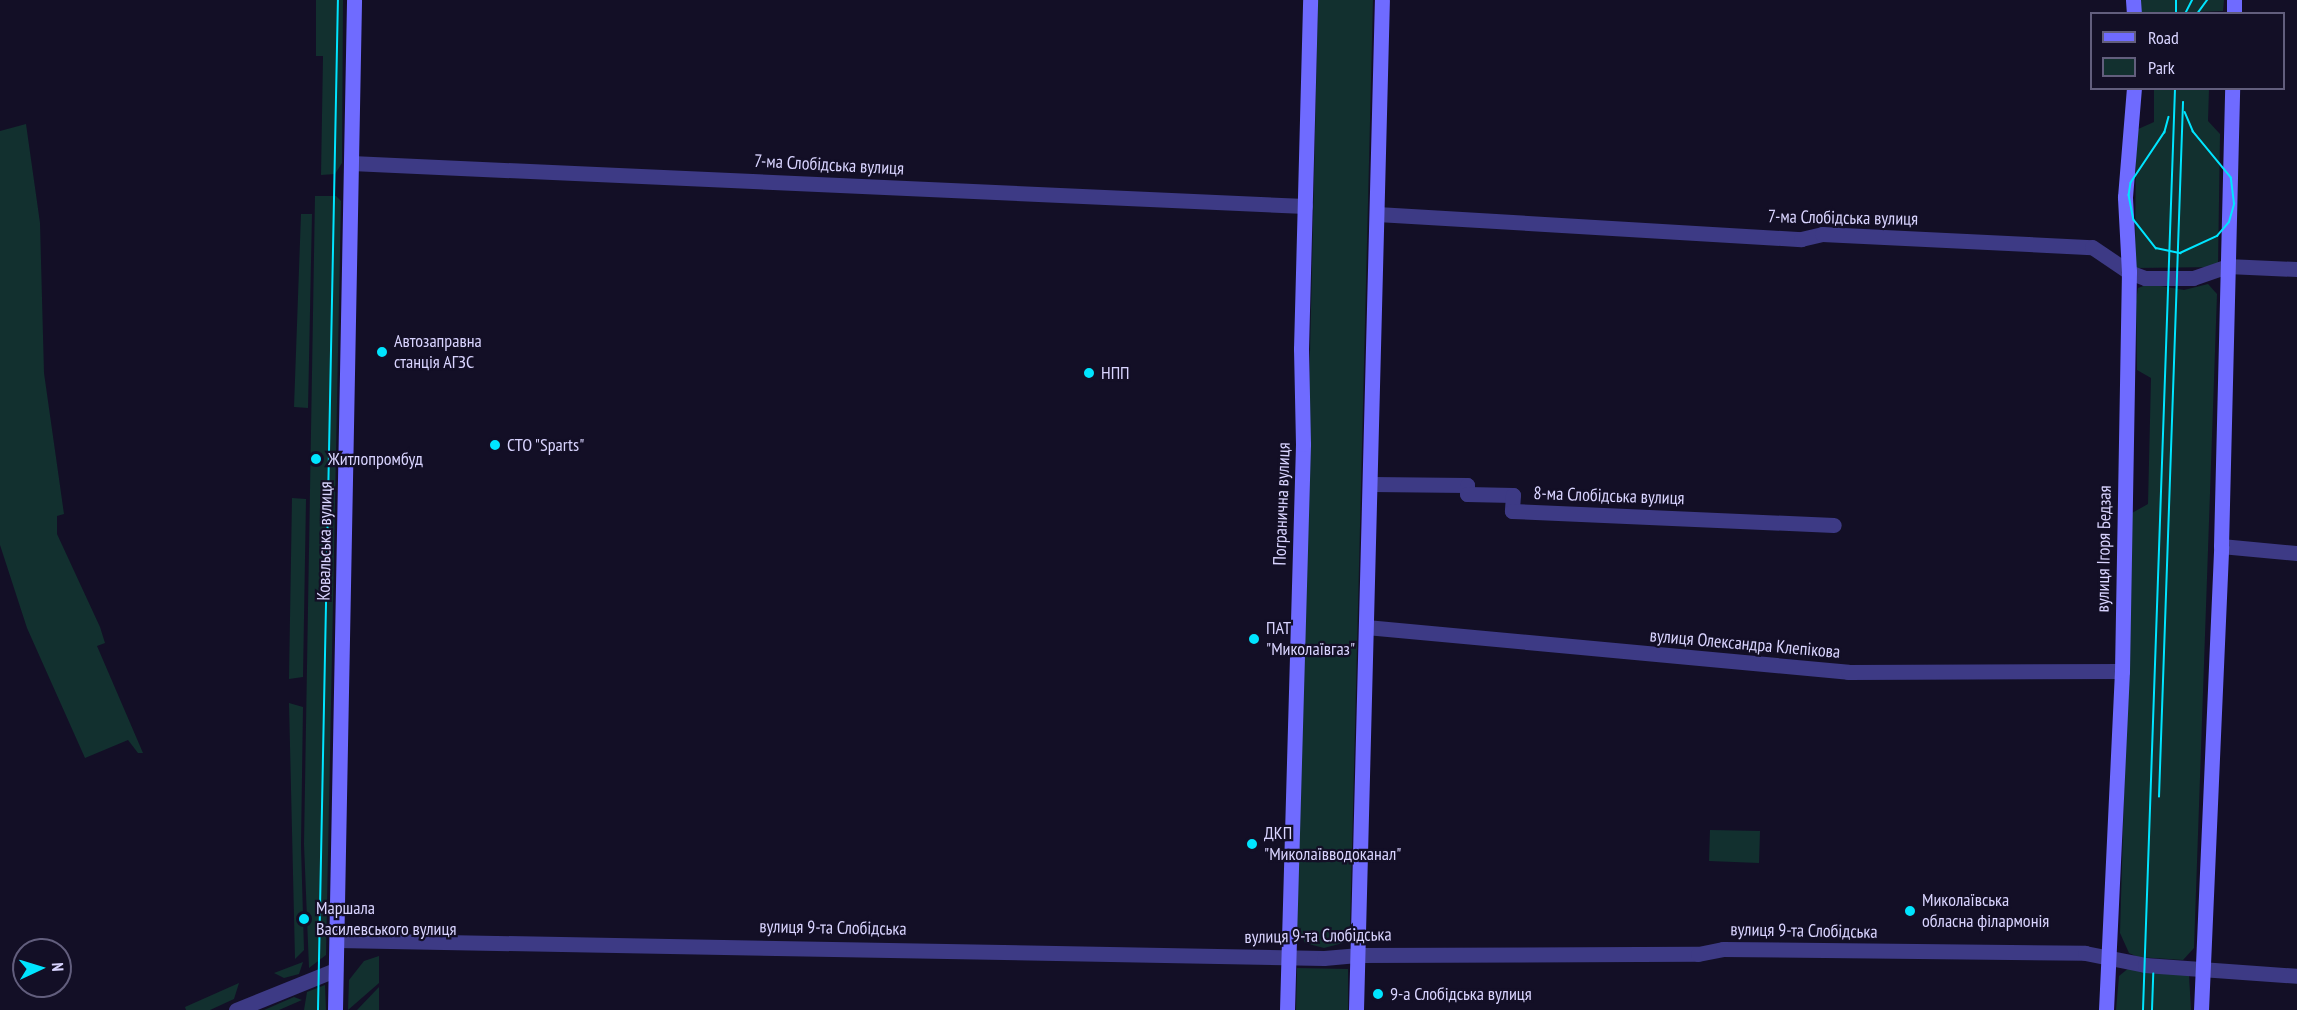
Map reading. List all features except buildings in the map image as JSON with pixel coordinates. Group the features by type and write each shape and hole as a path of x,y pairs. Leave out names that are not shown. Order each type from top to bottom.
{"street":[{"name":"Ковальська вулиця","path":"335,1010 354,0"},
{"name":"Погранична вулиця","path":"1287,1010 1303,444 1301,349 1310,0"},
{"path":"1356,1010 1365,627 1372,484 1382,0"},
{"name":"вулиця Ігоря Бедзая","path":"2106,1010 2122,671 2129,272 2125,198 2134,90"},
{"path":"2202,1010 2221,546 2232,90"},
{"name":"7-ма Слобідська вулиця","path":"351,163 1305,207"},
{"name":"7-ма Слобідська вулиця","path":"1377,214 1801,239 1822,234 2092,247 2129,272 2145,278 2179,279 2212,274 2227,266 2297,269"},
{"name":"8-ма Слобідська вулиця","path":"1372,484 1467,485 1467,494 1513,495 1512,511 1834,525"},
{"path":"2221,546 2297,553"},
{"name":"вулиця Олександра Клепікова","path":"1365,627 1848,672 1981,675 2122,671"},
{"name":"вулиця 9-та Слобідська","path":"337,940 1343,958 1357,955 1698,954 1723,949 2085,953 2110,959 2202,972 2297,976"},
{"path":"236,1010 335,970"}],"green space":[{"path":"316,0 343,0 342,163 335,174 321,175 323,56 316,56"},
{"path":"1318,0 1373,0 1350,931 1343,943 1324,948 1305,943 1297,925"},
{"path":"2140,0 2224,0 2223,11 2140,12"},
{"path":"2154,90 2209,90 2208,121 2220,134 2218,267 2135,268 2136,130 2154,122"},
{"path":"26,124 40,223 44,373 64,514 57,516 57,534 100,627 105,643 97,646 143,753 138,753 128,740 85,758 27,628 0,545 0,131"},
{"path":"315,196 336,196 341,201 326,955 309,968 304,844"},
{"path":"301,214 312,214 308,408 294,407"},
{"path":"2149,284 2184,290 2208,284 2217,294 2194,948 2183,960 2138,957 2129,953 2120,933 2132,513 2148,504 2151,378 2137,370 2136,301 2138,288"},
{"path":"292,498 306,499 303,677 289,679"},
{"path":"289,703 303,707 301,846 304,950 295,959"},
{"path":"1710,830 1760,831 1759,863 1709,861"},
{"path":"379,956 379,983 348,1010 349,980 364,961"},
{"path":"303,962 299,974 284,978 274,973"},
{"path":"2130,967 2189,975 2191,1010 2116,1010 2119,976"},
{"path":"1297,968 1348,969 1348,1010 1296,1010"},
{"path":"239,983 234,999 210,1010 186,1010 185,1007"},
{"path":"325,985 326,1010 304,1010 307,992"},
{"path":"379,987 379,1010 357,1010"},
{"path":"294,997 302,1000 279,1010 264,1010"}],"tram line":[{"path":"318,1010 338,0"},
{"path":"2176,0 2176,12"},
{"path":"2186,12 2192,0"},
{"path":"2198,12 2207,0"},
{"path":"2143,1010 2175,90"},
{"path":"2159,797 2183,102"},
{"path":"2169,117 2165,132 2131,183 2129,195 2134,220 2156,248 2180,253 2217,236 2229,222 2234,204 2231,178 2193,132 2185,113"},
{"path":"2152,1010 2153,974"}],"place":[{"name":"Автозаправна станція АГЗС","path":"382,352"},
{"name":"НПП","path":"1089,373"},
{"name":"СТО \"Sparts\"","path":"495,445"},
{"name":"Житлопромбуд","path":"316,459"},
{"name":"ПАТ \"Миколаївгаз\"","path":"1254,639"},
{"name":"ДКП \"Миколаївводоканал\"","path":"1252,844"},
{"name":"Миколаївська обласна філармонія","path":"1910,911"},
{"name":"Маршала Василевського вулиця","path":"304,919"},
{"name":"9-а Слобідська вулиця","path":"1378,994"}]}
